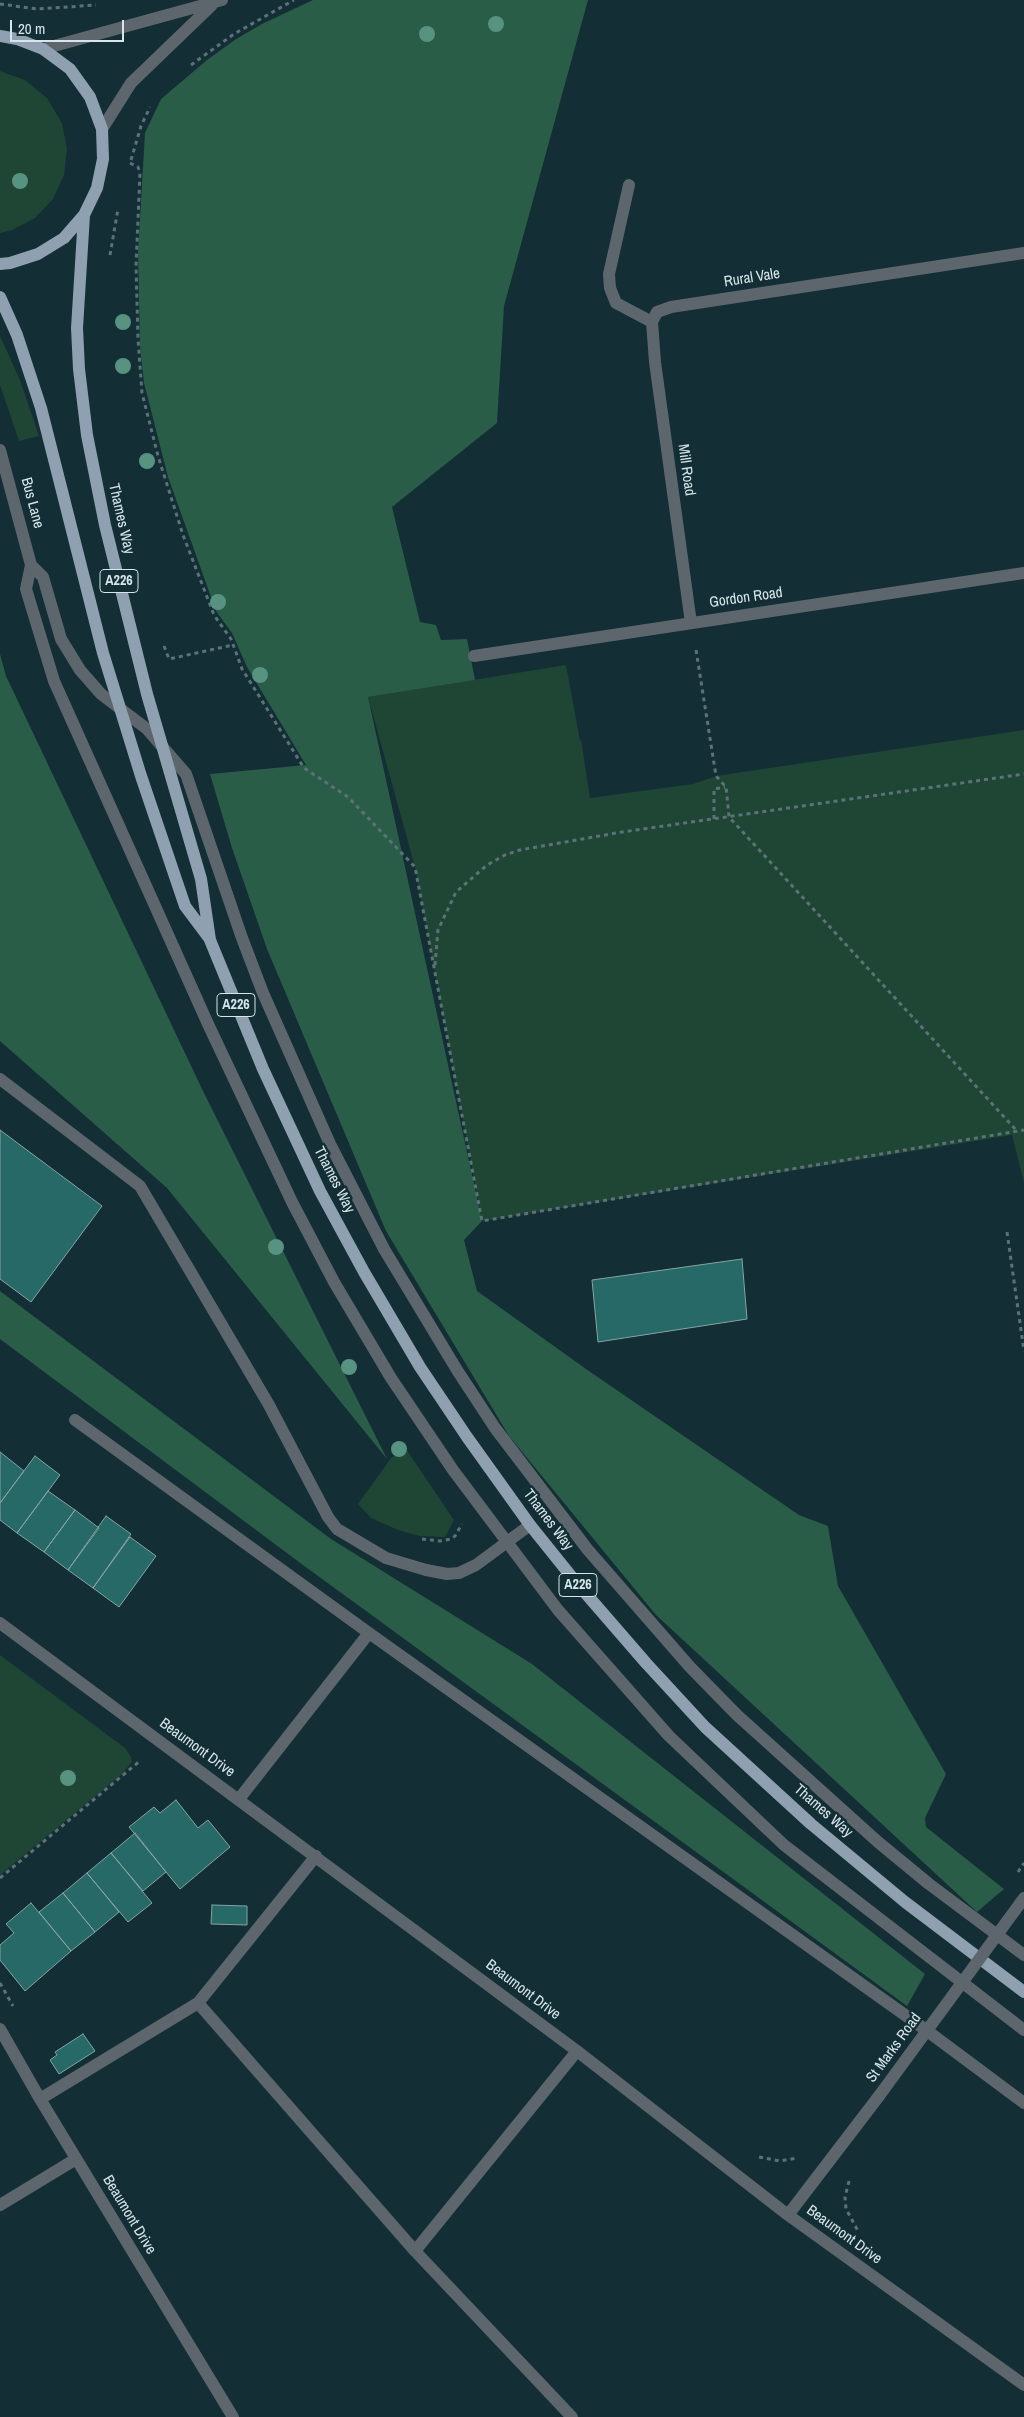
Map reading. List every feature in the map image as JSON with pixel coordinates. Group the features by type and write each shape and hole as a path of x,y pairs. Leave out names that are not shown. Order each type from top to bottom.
{"main road":[{"path":"0,36 17,39 43,49 70,69 90,97 102,129 103,158 97,188 84,215 64,238 38,254 10,263 0,264"},
{"name":"Thames Way","path":"84,215 77,328 82,405 105,525 161,743 201,879 210,940"},
{"name":"Thames Way","path":"0,297 17,335 41,408 118,706 185,906 210,940 267,1078 320,1191 364,1272 420,1367 530,1525 575,1581 646,1663 705,1727 754,1774 904,1902 1024,1992"}],"street":[{"path":"43,49 218,2"},
{"path":"102,129 131,83 218,2"},
{"path":"629,185 610,274 610,288 616,303 652,322"},
{"name":"Rural Vale","path":"652,322 658,312 671,307 1024,253"},
{"name":"Mill Road","path":"652,322 655,362 691,623"},
{"name":"Bus Lane","path":"0,450 31,566"},
{"path":"31,566 43,577 58,629 70,656 97,691 148,729 189,780 223,885 263,993 342,1170 393,1264 457,1370 496,1428 588,1550 658,1631 737,1715 878,1842 929,1884 1024,1955"},
{"path":"31,566 26,589 54,681 208,1024 292,1202 330,1274 391,1378 453,1470 558,1610 664,1730 784,1845 1024,2030"},
{"name":"Gordon Road","path":"474,656 1024,573"},
{"path":"0,1079 140,1186 269,1405 328,1517 337,1529 386,1558 440,1573 459,1573 476,1565 530,1525"},
{"path":"75,1420 369,1633 926,2030 1024,2103"},
{"name":"Beaumont Drive","path":"0,1623 577,2051 788,2215 1024,2385"},
{"path":"239,1799 369,1633"},
{"path":"40,2099 198,2003 316,1856"},
{"name":"St Marks Road","path":"788,2215 879,2096 1024,1898"},
{"path":"198,2003 415,2250 572,2417"},
{"name":"Beaumont Drive","path":"0,2029 76,2159 233,2417"},
{"path":"415,2250 577,2051"},
{"path":"0,2205 76,2159"}],"path":[{"path":"186,69 227,38 294,0"},
{"path":"0,4 37,9 102,4"},
{"path":"128,170 141,126 152,104"},
{"path":"130,163 138,167 140,173 136,266 138,339 144,404 183,535 214,615 254,688 304,768 348,797 416,867 482,1221 1024,1130"},
{"path":"109,261 119,204"},
{"path":"691,623 716,776 726,787 729,816 1017,1132"},
{"path":"173,658 232,645"},
{"path":"435,969 438,930 456,892 488,865 505,855 532,846 1024,774"},
{"path":"714,819 714,789 726,787"},
{"path":"1006,1232 1024,1351"},
{"path":"419,1538 440,1541 451,1539 460,1530 464,1517"},
{"path":"0,1878 137,1765 144,1757"},
{"path":"756,2156 768,2160 783,2161 803,2156"},
{"path":"783,2161 790,2166"},
{"path":"849,2180 845,2197 846,2209 860,2234"},
{"path":"840,2205 846,2209"}],"green space":[{"path":"313,0 588,0 504,306 497,423 392,507 420,622 436,625 441,640 467,639 475,680 368,697 482,1221 464,1240 477,1291 586,1369 799,1515 828,1526 838,1586 946,1774 925,1818 926,1827 1004,1889 977,1912 656,1615 509,1436 386,1231 267,949 232,848 210,774 306,765 247,667 232,633 216,611 168,477 144,383 140,346 138,252 145,133 161,99 207,60 236,39 262,24"},
{"path":"0,71 25,80 47,98 62,123 67,149 64,175 53,199 35,218 12,230 0,233"},
{"path":"0,336 20,380 39,436 19,441 0,385"},
{"path":"0,654 6,676 203,1091 387,1459 167,1188 0,1041"},
{"path":"566,665 580,741 581,739 590,798 693,784 716,776 1024,730 1024,1183 1012,1135 482,1221 415,867 368,697"},
{"path":"0,1291 331,1539 532,1664 925,1974 907,2006 303,1565 0,1339"},
{"path":"406,1449 454,1520 445,1537 419,1536 398,1530 371,1518 358,1504 391,1458"},
{"path":"0,1655 125,1748 132,1762 121,1775 0,1875"}],"building":[{"path":"0,1130 102,1206 31,1302 0,1279"},
{"path":"742,1259 747,1319 598,1342 592,1280"},
{"path":"0,1452 24,1471 0,1503"},
{"path":"35,1456 60,1475 17,1533 0,1520 0,1503"},
{"path":"48,1491 75,1510 44,1552 17,1533"},
{"path":"75,1510 99,1528 68,1570 44,1552"},
{"path":"106,1516 131,1534 93,1588 68,1570"},
{"path":"130,1537 156,1556 119,1607 93,1588"},
{"path":"176,1800 198,1828 208,1820 230,1847 180,1889 129,1827 154,1807 160,1813"},
{"path":"135,1833 166,1872 143,1891 111,1853"},
{"path":"111,1853 152,1903 128,1922 87,1873"},
{"path":"87,1873 119,1912 95,1932 63,1893"},
{"path":"63,1893 95,1932 71,1951 39,1912"},
{"path":"31,1903 71,1951 25,1991 0,1960 0,1945 14,1933 6,1924"},
{"path":"212,1905 247,1906 247,1925 211,1924"},
{"path":"83,2034 95,2051 59,2074 50,2060 57,2055 55,2052"}]}
